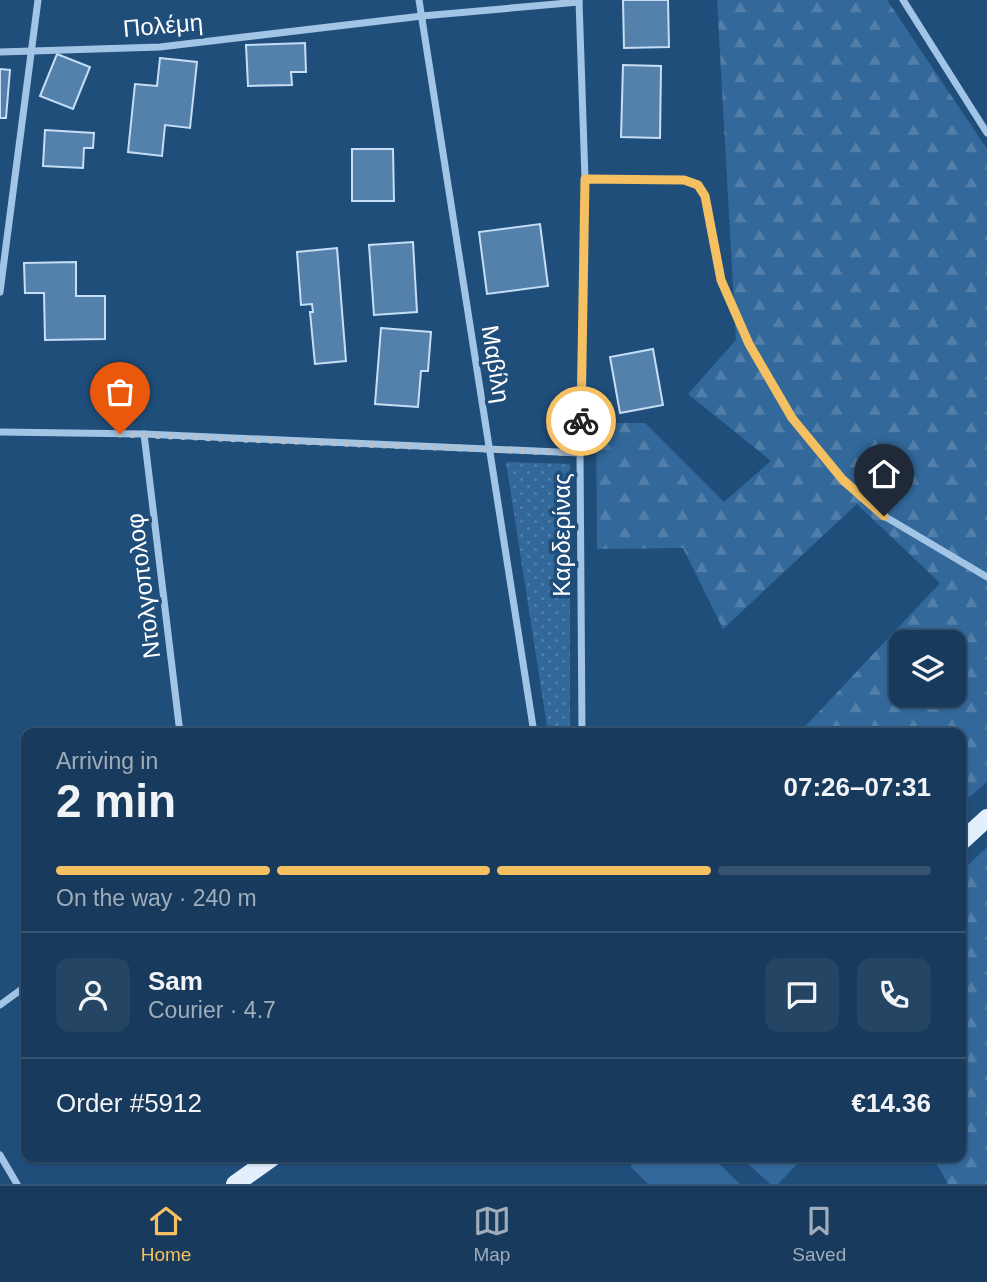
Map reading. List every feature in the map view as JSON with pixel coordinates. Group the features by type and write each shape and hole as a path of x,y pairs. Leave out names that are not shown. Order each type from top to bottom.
{"main road":[{"path":"966,837 987,818"},
{"path":"235,1184 266,1162"}],"street":[{"path":"0,292 38,0"},
{"name":"Μαβίλη","path":"419,0 533,728"},
{"path":"903,0 987,133"},
{"name":"Πολέμη","path":"0,52 160,47 422,16 579,1"},
{"name":"Καρδερίνας","path":"579,1 585,179 580,453 582,728"},
{"path":"585,179 684,180 698,185 705,196 721,280 749,344 792,418 843,480 884,516 987,577"},
{"path":"0,432 144,434 580,453"},
{"name":"Ντολγοπολοφ","path":"144,434 179,728"},
{"path":"0,1005 21,990"},
{"path":"0,1155 18,1184"}],"green space":[{"path":"717,0 887,0 987,149 987,782 966,800 966,728 804,728 889,637 889,707 966,707 966,630 896,630 940,583 857,504 723,629 683,548 597,549 596,423 645,423 724,502 771,461 688,394 736,340"},
{"path":"506,462 570,464 570,728 547,728"},
{"path":"987,847 987,1184 948,1184 936,1162 966,1162 966,867"},
{"path":"634,1162 717,1162 740,1184 648,1184 630,1166"},
{"path":"746,1162 799,1162 778,1184 770,1184"}],"building":[{"path":"623,0 668,0 669,47 624,48"},
{"path":"305,43 306,72 291,72 292,85 248,86 246,45"},
{"path":"57,54 90,67 73,109 40,96"},
{"path":"160,58 197,62 190,128 165,125 162,156 128,152 135,84 157,86"},
{"path":"623,65 661,66 660,138 621,137"},
{"path":"0,69 10,70 6,118 0,118"},
{"path":"45,130 94,133 93,148 84,148 83,168 43,166"},
{"path":"352,149 393,149 394,201 352,201"},
{"path":"540,224 548,286 487,294 479,232"},
{"path":"413,242 417,312 374,315 369,245"},
{"path":"337,248 346,361 315,364 310,312 313,312 312,304 301,305 297,252"},
{"path":"76,262 76,296 105,296 105,339 45,340 44,293 25,293 24,263"},
{"path":"381,328 431,332 428,371 421,371 418,407 375,404"},
{"path":"653,349 663,405 620,413 610,357"}],"way so far":[{"path":"120,434 580,453 581,421"}],"route":[{"path":"581,421 585,179 684,180 698,185 705,196 721,280 749,344 792,418 843,480 884,516"}]}
